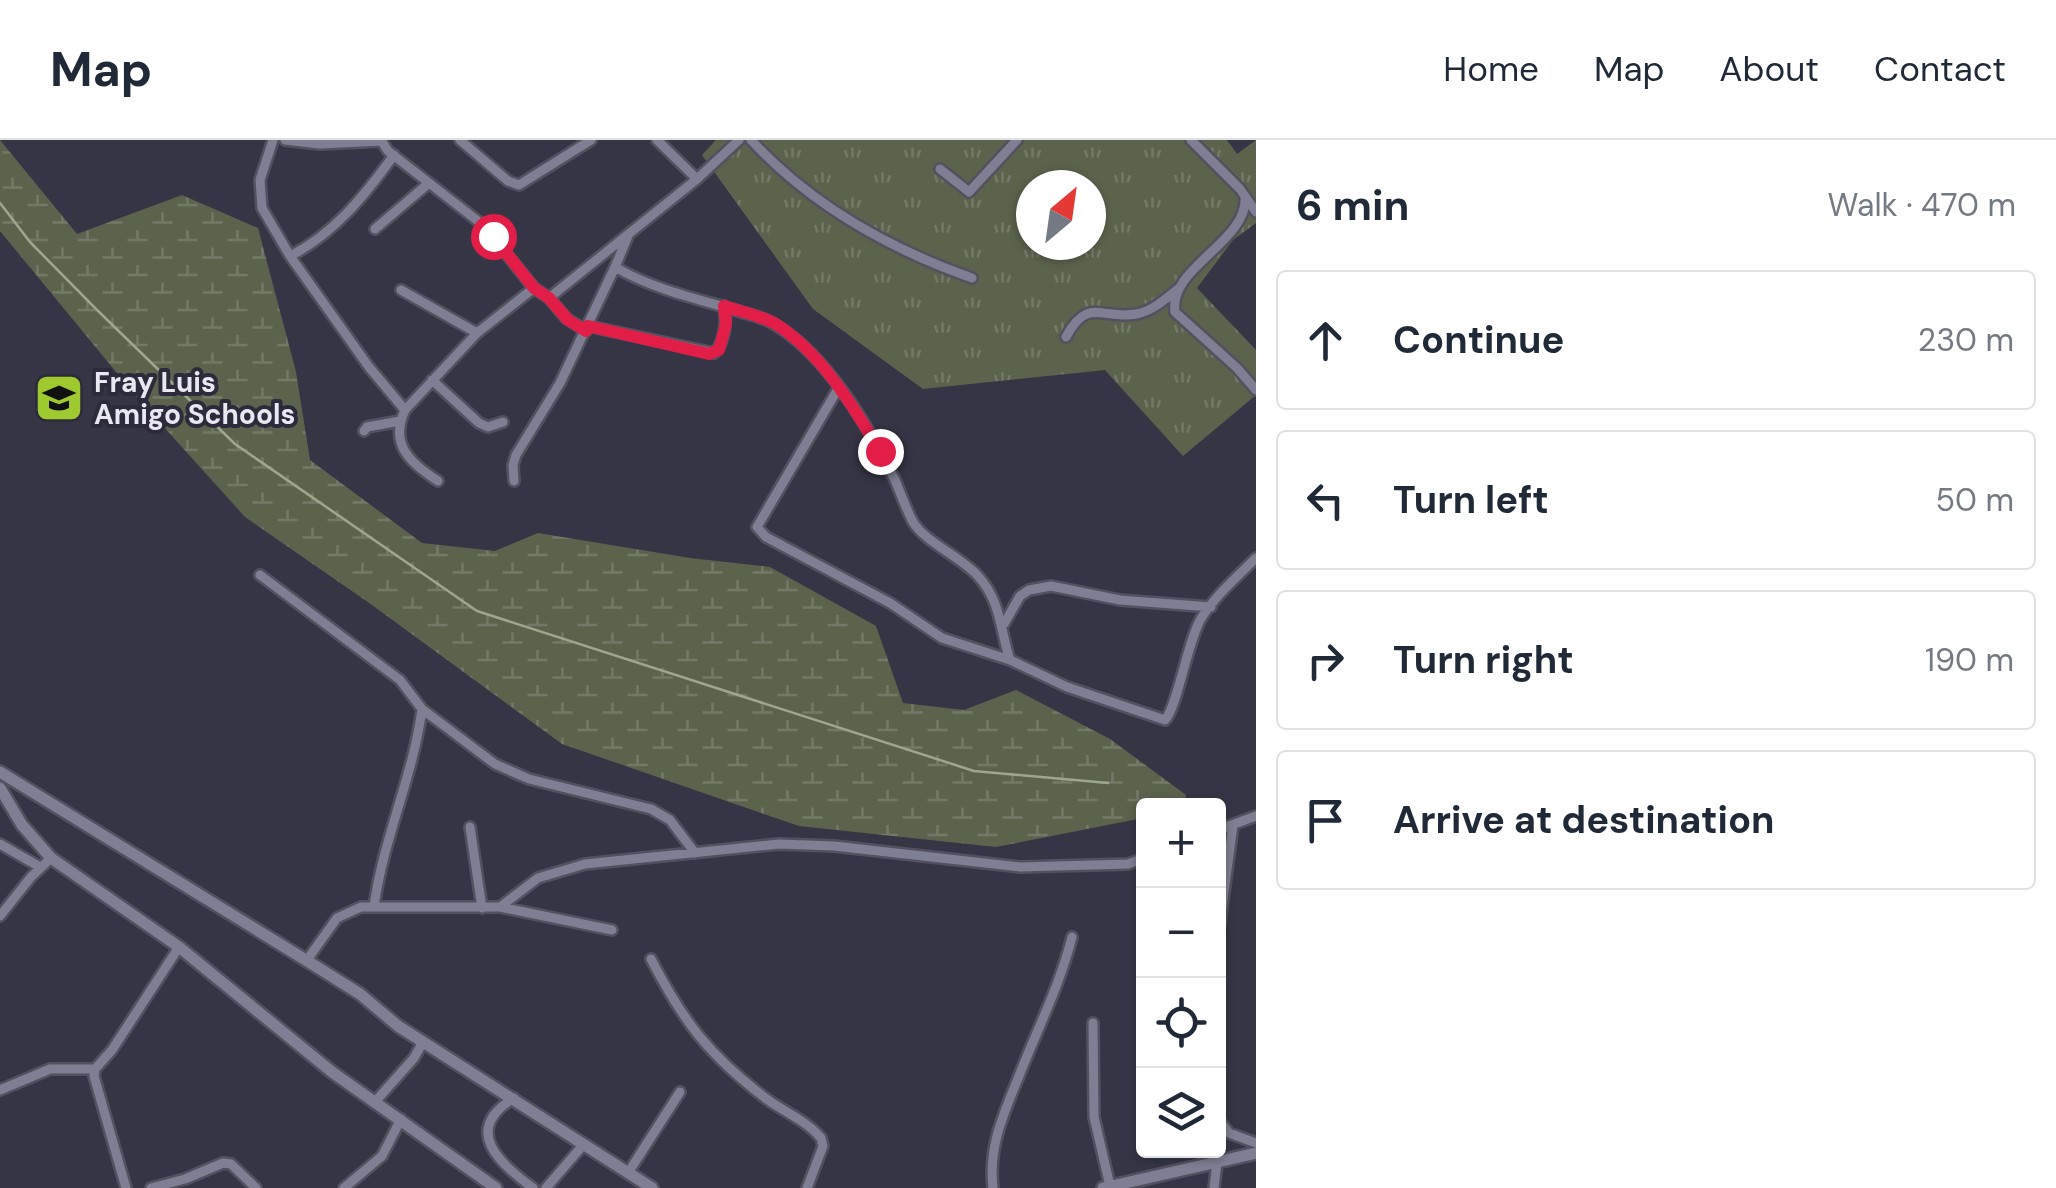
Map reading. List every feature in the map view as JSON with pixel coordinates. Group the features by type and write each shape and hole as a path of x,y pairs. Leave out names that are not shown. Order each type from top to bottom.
{"street":[{"path":"273,140 260,180 262,208 290,256 369,367 405,410"},
{"path":"285,140 332,144 381,140 394,155 483,225 534,288 568,320 587,329 714,353 719,350 726,324 724,306"},
{"path":"460,140 508,182 519,185 591,140"},
{"path":"658,140 697,179"},
{"path":"549,298 697,179 738,140"},
{"path":"751,140 839,216 928,263 972,278"},
{"path":"940,169 970,192 1018,140"},
{"path":"1190,140 1256,211"},
{"path":"290,256 340,220 394,155"},
{"path":"376,229 429,184"},
{"path":"1066,337 1084,314 1141,313 1179,288 1238,222 1245,196"},
{"path":"514,481 516,455 560,383 628,236"},
{"path":"616,267 665,288 777,325 797,341 839,387 880,451 917,527 976,573 987,586 1004,624"},
{"path":"438,481 404,453 398,433 405,410 477,332 534,288"},
{"path":"1179,288 1176,312 1238,368 1256,390"},
{"path":"401,290 477,332"},
{"path":"432,380 479,423 488,427 503,422"},
{"path":"839,387 758,520 760,532 890,603 942,638 1010,660 1067,688 1165,720 1172,713 1178,681 1202,617 1256,558"},
{"path":"364,431 400,421"},
{"path":"260,574 400,680 422,709 510,772 662,814 695,852"},
{"path":"1010,660 1003,640 1004,624 1020,596 1029,590 1051,586 1120,600 1210,608"},
{"path":"374,907 385,851 410,774 422,709"},
{"path":"0,772 307,960 423,1042 514,1098 633,1180 652,1188"},
{"path":"0,788 22,825 51,858 179,947 258,1015 496,1188"},
{"path":"1226,827 1256,816"},
{"path":"1225,888 1233,824"},
{"path":"470,828 482,908"},
{"path":"0,844 40,867"},
{"path":"500,906 520,888 560,870 586,864 780,844 834,846 1020,867 1136,861"},
{"path":"0,916 51,858"},
{"path":"307,960 344,912 374,907 500,906 612,930"},
{"path":"992,1188 990,1172 996,1130 1055,990 1072,937"},
{"path":"126,1188 95,1069 179,947"},
{"path":"651,959 670,996 711,1052 821,1138 823,1146 806,1188"},
{"path":"1092,1023 1094,1117 1106,1187 1256,1153"},
{"path":"374,1102 414,1058 423,1042"},
{"path":"0,1090 50,1069 95,1069"},
{"path":"633,1180 680,1092"},
{"path":"514,1098 497,1108 490,1137 498,1161 534,1188"},
{"path":"344,1188 382,1156 400,1119"},
{"path":"1226,1128 1256,1143"},
{"path":"546,1188 584,1144"},
{"path":"1214,1188 1216,1162"},
{"path":"150,1188 223,1163 231,1164 256,1188"}],"green space":[{"path":"0,140 77,234 182,195 258,228 296,372 310,460 422,543 495,551 538,533 770,567 876,626 903,703 964,710 1016,690 1110,739 1186,798 1136,798 1136,819 996,847 799,826 562,744 245,517 135,395 0,231"},
{"path":"716,140 1227,140 1237,154 1256,140 1256,223 1233,240 1197,288 1256,350 1256,395 1183,456 1105,370 923,389 813,309 702,155"}],"waterway":[{"path":"0,203 30,242 235,444 477,611 974,771 1108,783"}],"place":[{"name":"Fray Luis Amigo Schools","path":"59,398"}],"route":[{"path":"493,236 534,288 586,331 588,326 709,354 719,350 726,324 724,306 777,325 839,387 880,451"}]}
